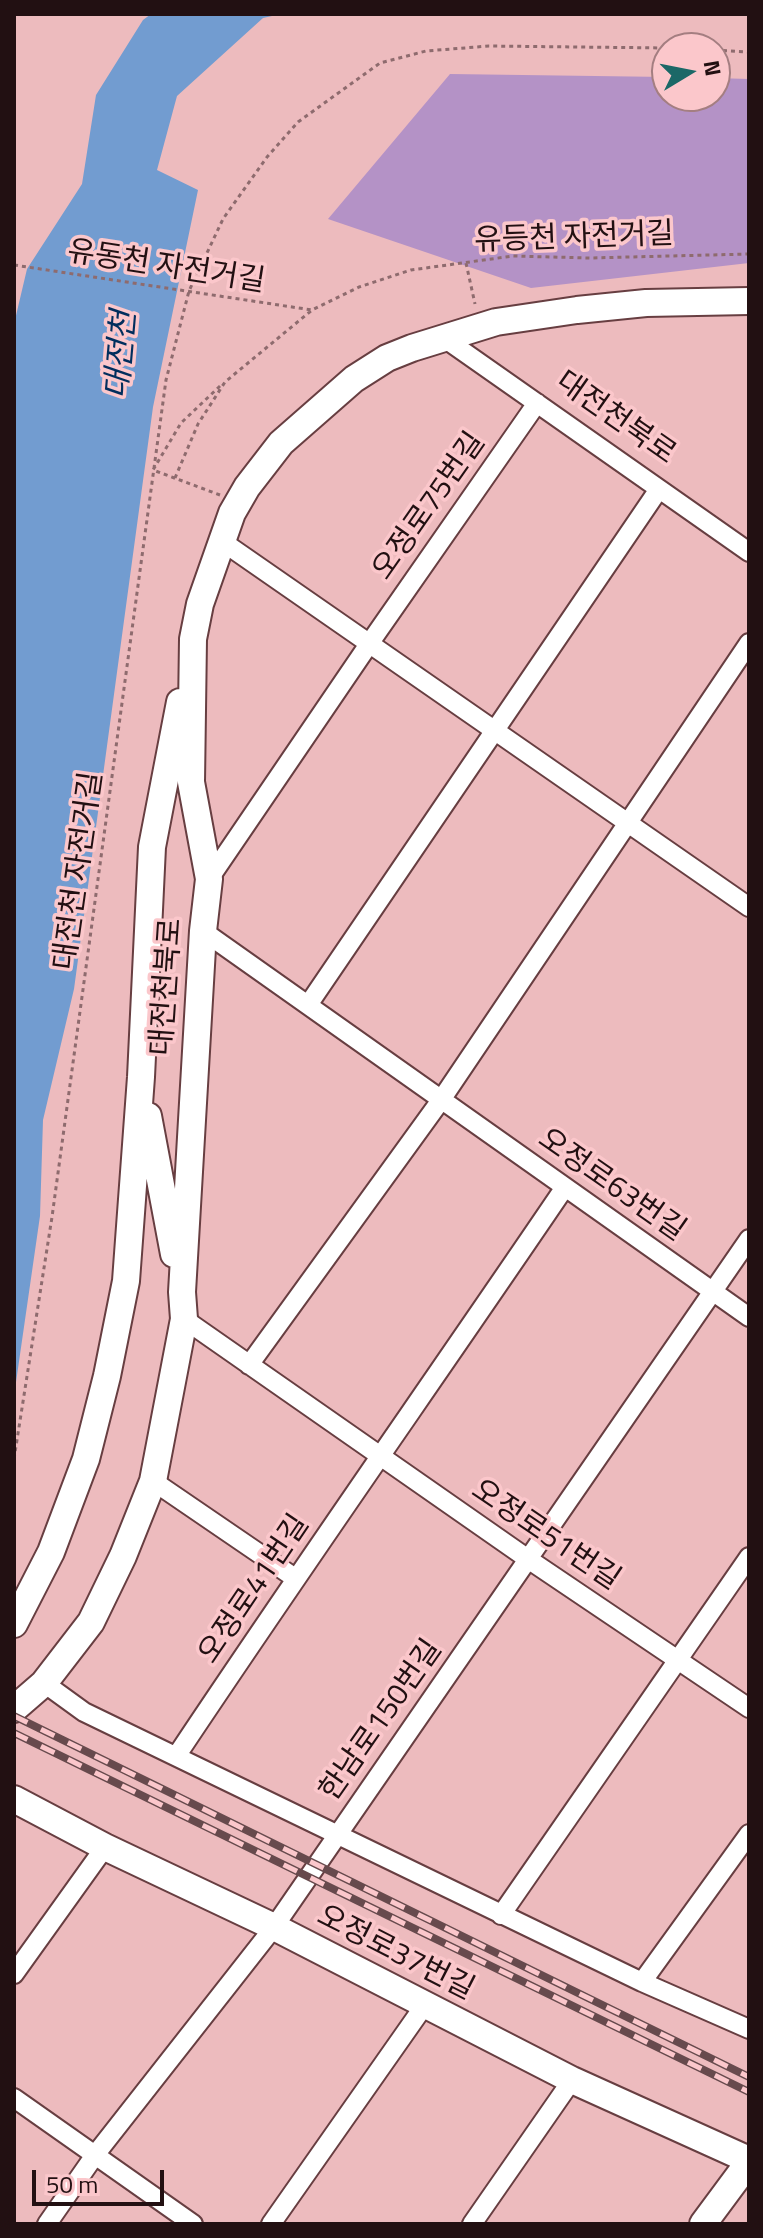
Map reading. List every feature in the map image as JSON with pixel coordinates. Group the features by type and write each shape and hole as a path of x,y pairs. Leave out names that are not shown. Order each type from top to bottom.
{"main road":[{"name":"대전천북로","path":"14,1709 44,1683 91,1622 123,1556 153,1481 184,1319 182,1292 203,931 209,879 191,782 193,639 200,604 232,513 247,487 281,443 354,379 387,358 496,322 646,303 749,301"},
{"path":"14,1624 51,1552 86,1459 126,1281 141,1077 152,847 193,639"},
{"path":"141,1077 182,1292"},
{"name":"오정로37번길","path":"14,1799 105,1847 274,1927 572,2080 749,2161"},
{"path":"703,2224 749,2161"}],"street":[{"name":"대전천북로","path":"444,338 749,552"},
{"name":"오정로75번길","path":"209,879 537,403"},
{"path":"308,1005 659,489"},
{"path":"223,542 749,906"},
{"path":"249,1365 441,1100 749,643"},
{"name":"오정로63번길","path":"203,931 749,1317"},
{"path":"381,1457 565,1187"},
{"name":"한남로150번길","path":"47,2224 95,2155 274,1927 749,1239"},
{"name":"오정로51번길","path":"184,1319 528,1559 749,1708"},
{"name":"오정로41번길","path":"177,1755 295,1578 381,1457"},
{"path":"153,1481 295,1578"},
{"path":"501,1915 749,1557"},
{"path":"44,1683 84,1712 501,1915 749,2029"},
{"path":"642,1982 749,1834"},
{"path":"14,1974 105,1847"},
{"path":"271,2224 424,2006"},
{"path":"472,2224 572,2080"},
{"path":"14,2098 193,2224"}],"path":[{"name":"대전천 자전거길","path":"14,1459 58,1172 166,380 189,291 205,252 223,219 267,157 298,122 380,63 426,51 489,46 651,48"},
{"name":"유등천 자전거길","path":"225,382 312,310 359,287 411,270 513,256 590,258 749,254"},
{"path":"466,263 475,304"},
{"name":"유동천 자전거길","path":"14,265 312,310"},
{"path":"196,486 153,470 181,423 225,382"},
{"path":"175,478 198,424 225,382"}],"shaded area":[{"path":"450,74 651,77 651,112 731,112 731,78 749,79 749,263 531,288 328,219"}],"water":[{"name":"대전천","path":"151,14 281,14 263,18 177,96 157,170 198,190 153,407 74,989 43,1120 40,1216 14,1396 14,324 27,269 82,184 96,95 143,20"}],"railway":[{"path":"14,1716 749,2077"},
{"path":"14,1733 749,2092"}]}
